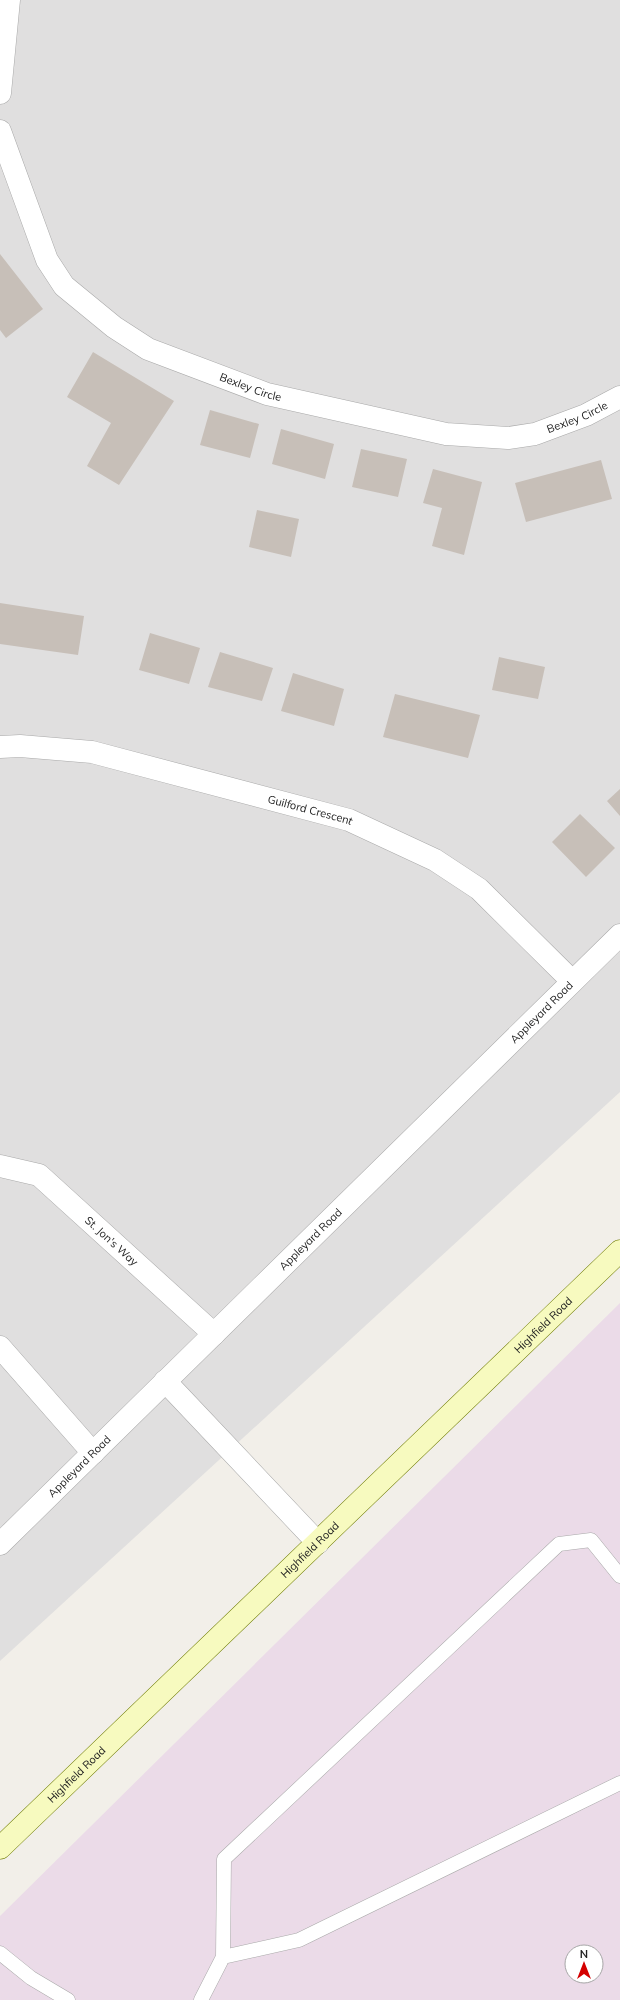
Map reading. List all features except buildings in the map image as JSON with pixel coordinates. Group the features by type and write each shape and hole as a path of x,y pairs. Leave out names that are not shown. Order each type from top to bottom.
{"street":[{"path":"0,93 9,0"},
{"name":"Bexley Circle","path":"0,131 47,260 64,286 114,327 148,349 267,394 446,434 508,438 535,434 586,415 620,397"},
{"name":"Guilford Crescent","path":"0,747 20,746 92,752 349,820 435,860 479,889 572,981"},
{"name":"Appleyard Road","path":"0,1544 620,935"},
{"name":"St. Jon's Way","path":"0,1166 39,1174 214,1334"},
{"name":"Highfield Road","path":"0,1848 620,1251"},
{"path":"0,1347 93,1453"},
{"path":"165,1381 318,1543"}],"lane":[{"path":"201,2000 223,1957 224,1859 559,1544 591,1540 620,1576"},
{"path":"223,1957 299,1940 620,1783"},
{"path":"0,1953 31,1978 68,2000"}],"shaded area":[{"path":"0,0 620,0 620,1092 0,1661"},
{"path":"620,1303 620,2000 0,2000 0,1916"}]}
